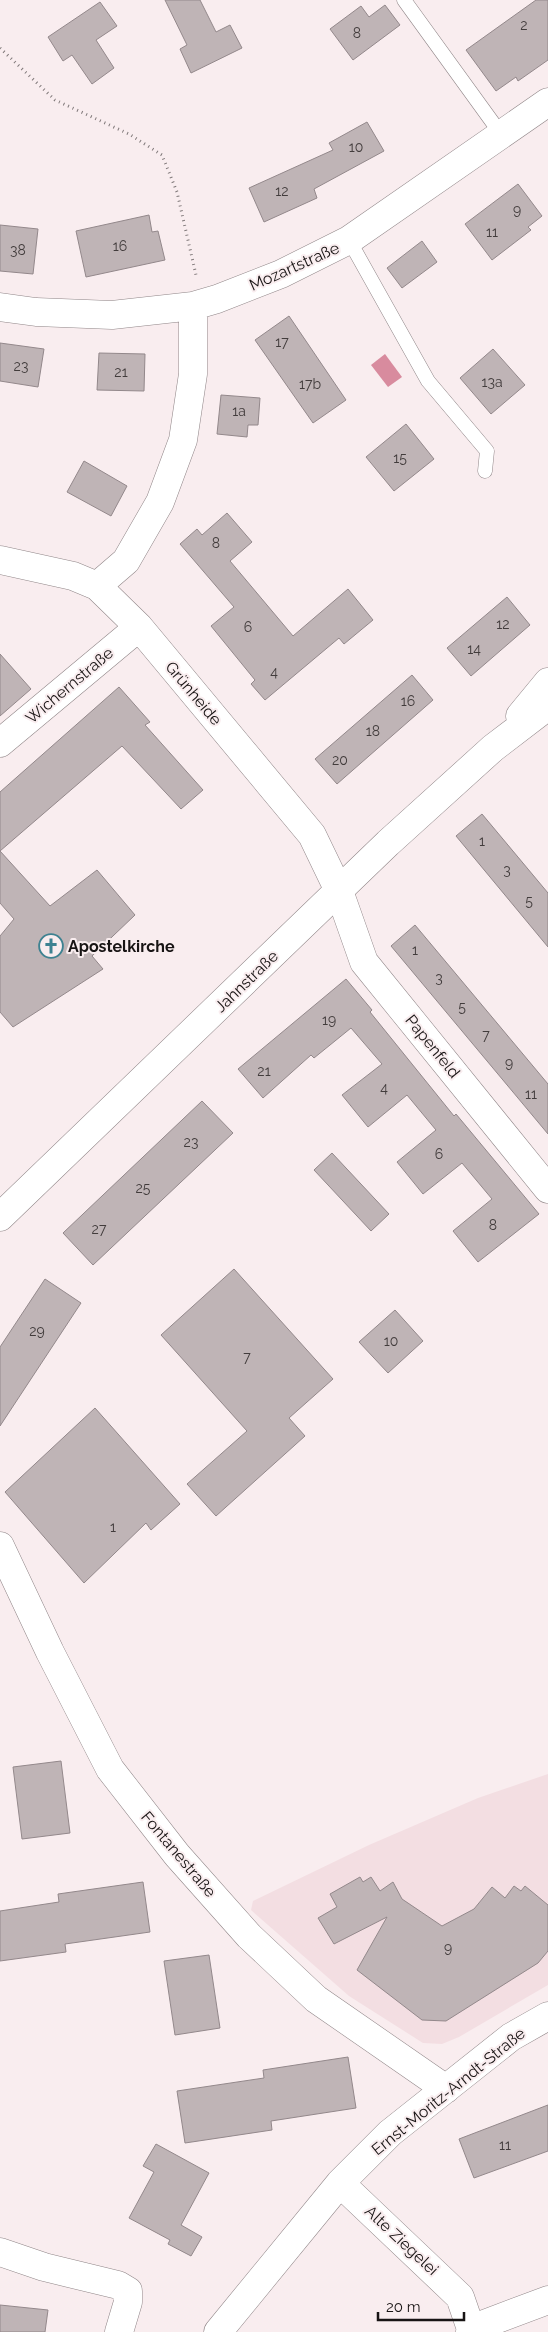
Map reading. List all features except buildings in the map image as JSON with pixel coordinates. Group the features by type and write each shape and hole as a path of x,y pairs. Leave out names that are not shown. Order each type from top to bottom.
{"street":[{"name":"Mozartstraße","path":"0,307 36,312 112,315 193,306 281,274 349,240 548,102"},
{"path":"97,586 126,561 160,502 183,440 193,374 193,306"},
{"name":"Grünheide","path":"0,560 73,576 97,586 139,627 312,835 339,891"},
{"name":"Wichernstraße","path":"0,744 139,627"},
{"name":"Jahnstraße","path":"493,748 548,682"},
{"name":"Jahnstraße","path":"0,1216 339,891 493,748 548,706"},
{"name":"Papenfeld","path":"339,891 364,962 548,1189"},
{"name":"Fontanestraße","path":"0,1546 50,1652 110,1769 177,1855 249,1936 316,1999 446,2089"},
{"name":"Ernst-Moritz-Arndt-Straße","path":"218,2332 340,2183 390,2133 511,2037 548,2016"},
{"name":"Alte Ziegelei","path":"340,2183 460,2296 470,2330 548,2300"},
{"path":"0,2252 44,2267 118,2285 128,2291 128,2302 119,2332"}],"lane":[{"path":"404,0 501,134"},
{"path":"349,240 428,381 486,451 485,471"}],"path":[{"path":"0,48 55,100 129,134 162,155 177,192 197,273 193,306"}],"shaded area":[{"path":"385,354 402,377 388,387 371,365"},
{"path":"548,1774 548,1985 459,2037 442,2044 423,2043 349,1996 251,1910 253,1901 369,1845 478,1798"}],"place":[{"name":"Apostelkirche","path":"51,946"}]}
